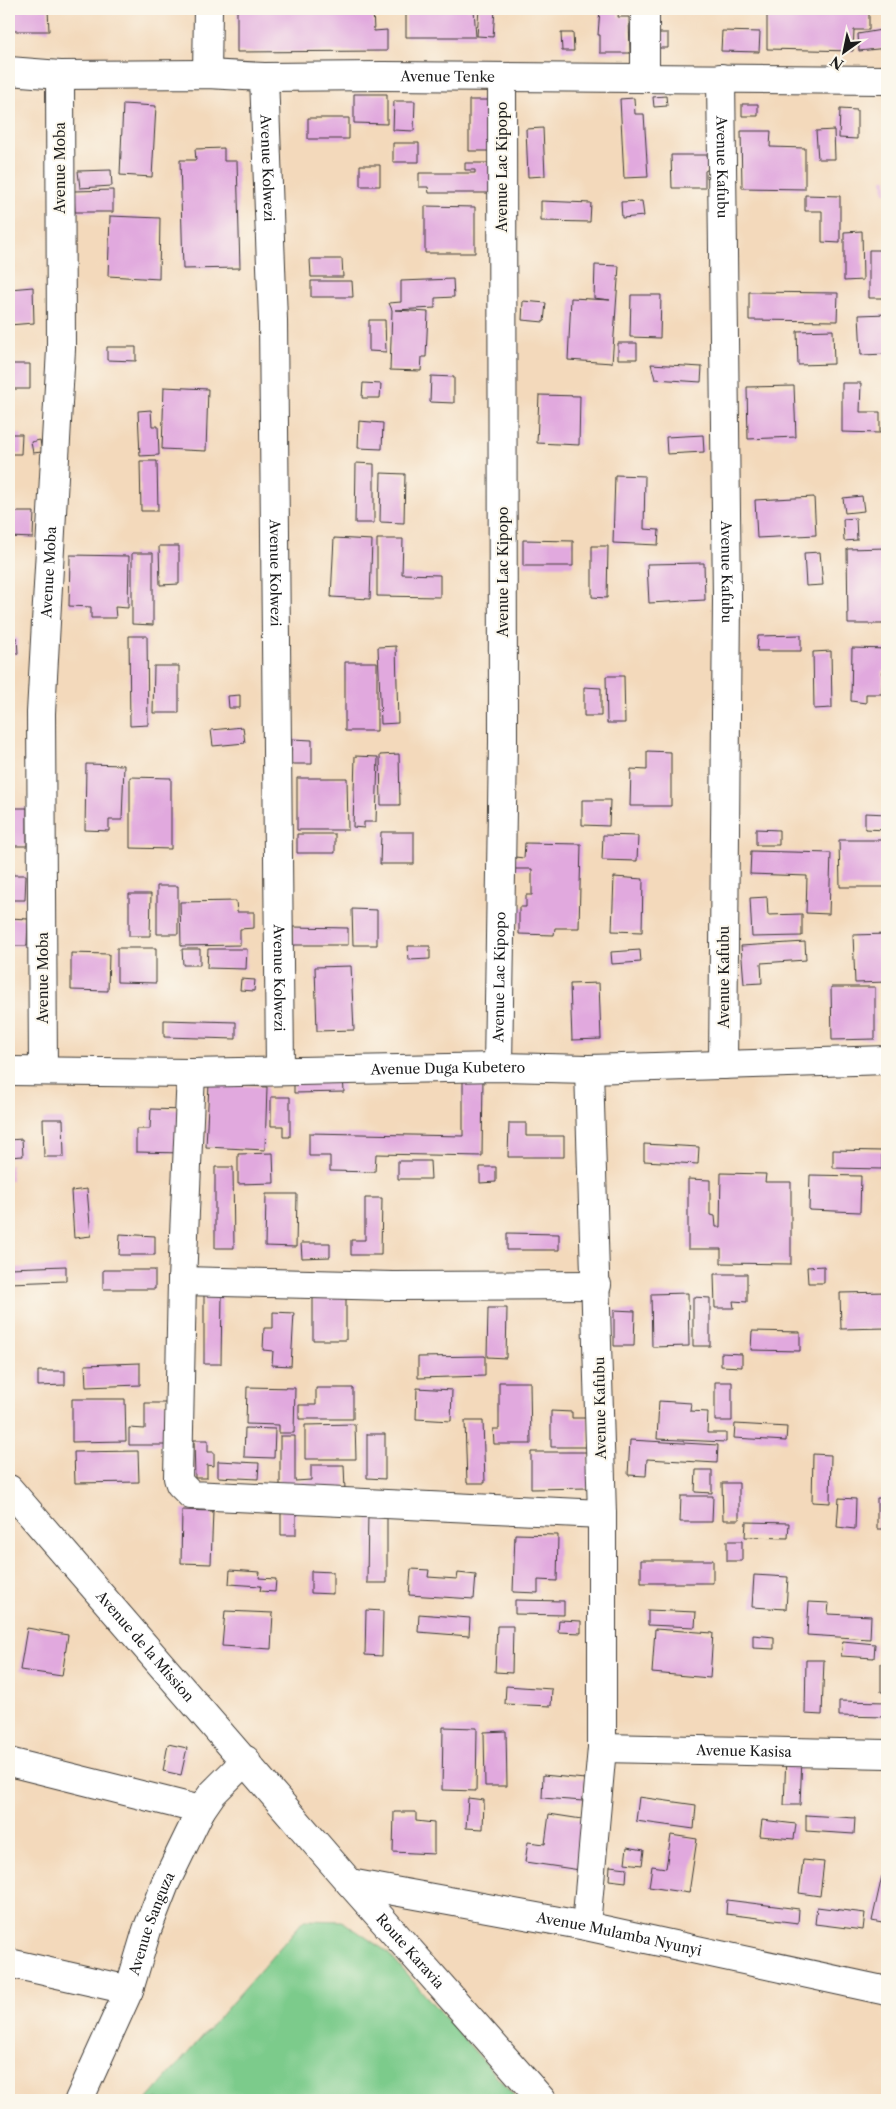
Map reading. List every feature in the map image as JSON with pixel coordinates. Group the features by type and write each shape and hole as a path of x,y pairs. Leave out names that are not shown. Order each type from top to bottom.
{"street":[{"path":"207,74 208,9"},
{"path":"645,9 645,78"},
{"name":"Avenue Tenke","path":"9,71 60,75 207,74 264,77 887,80"},
{"name":"Avenue Moba","path":"43,1071 41,713 61,349 60,75"},
{"name":"Avenue Kolwezi","path":"264,77 274,320 280,1070"},
{"name":"Avenue Lac Kipopo","path":"498,1067 503,742 502,77"},
{"name":"Avenue Kafubu","path":"721,78 727,600 724,1065"},
{"name":"Avenue Duga Kubetero","path":"9,1071 191,1072 498,1067 589,1069 887,1060"},
{"name":"Avenue Kafubu","path":"586,1926 602,1748 602,1514 597,1285 589,1069"},
{"path":"191,1072 182,1281 178,1478 180,1484 191,1494 602,1514"},
{"path":"182,1281 393,1286 597,1285"},
{"name":"Avenue de la Mission","path":"9,1489 246,1760 280,1802"},
{"name":"Avenue Kasisa","path":"602,1748 887,1754"},
{"name":"Avenue Sanguza","path":"79,2100 129,1990 164,1884 201,1810 212,1794 246,1760"},
{"path":"9,1762 201,1810"},
{"name":"Route Karavia","path":"280,1802 542,2100"},
{"name":"Avenue Mulamba Nyunyi","path":"350,1883 586,1926 887,1991"},
{"path":"9,1963 129,1990"}],"green space":[{"path":"304,1920 342,1921 386,1951 518,2100 147,2100"}],"building":[{"path":"9,9 48,9 49,31 9,31"},
{"path":"237,9 373,9 374,31 387,30 387,51 237,52"},
{"path":"406,9 474,9 476,37 406,37"},
{"path":"479,9 495,9 493,37 477,36"},
{"path":"600,9 619,9 618,17 629,17 630,53 600,53 600,35 598,35"},
{"path":"732,9 732,11 704,10"},
{"path":"767,9 869,9 869,30 854,30 853,51 767,49"},
{"path":"887,29 887,48 859,51 858,34"},
{"path":"722,31 760,32 759,52 721,51"},
{"path":"561,33 573,33 574,51 562,51"},
{"path":"656,33 668,33 668,48 656,48"},
{"path":"354,94 387,94 387,124 354,123"},
{"path":"666,96 667,106 654,107 653,97"},
{"path":"634,98 635,114 644,114 648,177 624,178 620,99"},
{"path":"469,100 491,100 492,151 469,151"},
{"path":"394,101 415,101 414,131 393,130"},
{"path":"123,104 156,106 152,177 120,175"},
{"path":"742,104 758,104 758,116 742,116"},
{"path":"840,109 857,110 857,139 839,138"},
{"path":"308,118 349,118 349,139 308,139"},
{"path":"543,128 545,176 528,177 526,129"},
{"path":"834,130 835,159 818,159 816,131"},
{"path":"741,131 771,131 770,147 805,148 805,189 742,188"},
{"path":"393,143 419,143 419,162 393,162"},
{"path":"224,148 224,161 237,161 240,268 183,269 180,160 196,160 195,149"},
{"path":"671,155 712,155 712,167 705,171 705,188 672,188"},
{"path":"465,163 494,163 495,193 429,193 428,187 419,187 419,173 475,173 475,170 465,170"},
{"path":"360,165 380,165 380,186 360,186"},
{"path":"111,170 112,186 80,188 78,171"},
{"path":"883,179 887,179 887,193 884,193"},
{"path":"113,190 113,212 75,212 74,191"},
{"path":"805,195 840,196 840,243 822,242 822,211 805,211"},
{"path":"541,201 591,203 590,222 541,221"},
{"path":"642,201 644,216 622,218 621,202"},
{"path":"425,206 475,207 475,253 425,253"},
{"path":"110,216 160,218 159,279 108,276"},
{"path":"862,231 863,280 844,281 844,232"},
{"path":"869,250 887,250 887,298 869,298"},
{"path":"310,259 342,259 343,277 311,277"},
{"path":"595,265 619,266 612,363 568,360 571,298 610,300 594,298"},
{"path":"453,279 454,297 435,298 435,308 395,310 428,312 426,357 422,357 421,371 390,370 392,310 389,303 401,302 401,281"},
{"path":"311,281 352,281 353,297 311,297"},
{"path":"33,287 34,323 9,325 9,289"},
{"path":"749,292 838,293 837,321 749,320"},
{"path":"631,295 661,295 660,338 630,337"},
{"path":"523,301 546,303 544,322 522,320"},
{"path":"887,314 887,354 861,355 859,315"},
{"path":"369,320 385,320 386,352 369,351"},
{"path":"833,330 834,364 798,365 797,331"},
{"path":"618,343 637,343 637,359 618,359"},
{"path":"107,347 136,347 136,361 107,360"},
{"path":"9,364 30,364 30,389 11,389"},
{"path":"651,364 702,367 701,382 655,379"},
{"path":"431,376 454,377 454,403 430,402"},
{"path":"363,383 381,384 380,398 362,398"},
{"path":"842,383 861,383 860,412 880,412 880,433 842,432"},
{"path":"794,386 796,437 748,439 747,387"},
{"path":"164,387 208,389 206,451 162,449"},
{"path":"539,395 580,396 579,445 537,443"},
{"path":"151,410 152,426 158,426 159,455 140,456 138,411"},
{"path":"359,421 383,423 382,449 358,448"},
{"path":"9,434 22,434 21,454 9,454"},
{"path":"703,435 704,452 667,454 666,437"},
{"path":"40,440 42,452 33,453 31,442"},
{"path":"140,461 157,461 158,511 141,511"},
{"path":"356,463 374,464 374,523 355,523"},
{"path":"381,473 405,474 404,523 380,522"},
{"path":"615,475 645,476 644,529 659,530 658,545 613,543"},
{"path":"862,496 864,511 845,513 843,498"},
{"path":"814,497 816,535 757,538 755,500"},
{"path":"9,512 34,512 33,538 9,537"},
{"path":"856,518 857,540 844,541 843,519"},
{"path":"334,538 372,540 370,599 331,597"},
{"path":"377,539 403,539 402,574 440,575 440,597 377,596"},
{"path":"523,540 573,541 573,566 523,566"},
{"path":"159,546 179,546 179,584 160,585"},
{"path":"592,546 608,546 607,598 592,597"},
{"path":"887,548 887,624 848,624 847,549"},
{"path":"820,552 823,585 806,586 804,553"},
{"path":"132,553 153,553 153,625 132,624"},
{"path":"70,555 129,556 128,608 115,607 116,618 91,618 91,607 69,606"},
{"path":"704,563 705,600 649,603 647,564"},
{"path":"801,635 801,651 757,651 758,636"},
{"path":"129,636 147,636 148,725 130,726"},
{"path":"17,638 18,654 9,655 9,639"},
{"path":"396,646 398,723 381,724 378,647"},
{"path":"852,648 887,649 887,671 883,671 882,694 866,694 866,703 851,701"},
{"path":"831,651 832,708 814,709 813,652"},
{"path":"345,662 377,662 377,731 345,731"},
{"path":"154,666 179,666 179,713 153,713"},
{"path":"606,676 624,676 625,723 607,723"},
{"path":"584,687 601,688 601,716 584,716"},
{"path":"240,695 240,708 229,708 228,696"},
{"path":"243,727 245,743 213,746 211,730"},
{"path":"292,739 312,740 312,764 291,764"},
{"path":"647,751 671,752 671,806 630,806 631,769 647,770"},
{"path":"399,754 400,805 381,805 380,755"},
{"path":"355,756 378,757 376,822 364,822 364,828 353,827"},
{"path":"86,764 124,765 122,820 109,820 109,831 85,830"},
{"path":"130,777 171,778 171,849 130,848"},
{"path":"297,778 347,778 348,830 297,830"},
{"path":"582,800 610,800 609,826 582,825"},
{"path":"9,808 27,808 27,846 9,846"},
{"path":"865,813 887,814 887,830 865,829"},
{"path":"756,829 779,830 779,845 756,845"},
{"path":"381,832 414,832 414,864 380,864"},
{"path":"297,834 335,834 335,853 297,853"},
{"path":"603,835 638,836 637,861 602,860"},
{"path":"839,840 887,840 887,887 840,887"},
{"path":"525,843 581,844 579,928 555,928 554,935 519,934 519,907 526,907 526,895 532,895 532,869 515,869 515,857 524,858"},
{"path":"751,851 831,853 829,914 806,913 807,876 750,874"},
{"path":"9,858 13,858 13,875 26,875 25,900 9,900"},
{"path":"614,877 643,879 642,932 612,931"},
{"path":"157,886 178,886 178,934 157,934"},
{"path":"129,894 151,894 150,936 129,936"},
{"path":"767,897 768,915 802,914 802,936 752,937 750,898"},
{"path":"236,901 237,912 254,912 254,928 240,929 240,945 181,946 180,902"},
{"path":"352,909 377,910 377,945 353,945"},
{"path":"9,918 28,919 27,946 9,946"},
{"path":"293,927 348,928 348,945 293,945"},
{"path":"887,934 887,982 855,983 853,935"},
{"path":"805,942 806,960 761,963 762,983 744,984 741,946"},
{"path":"408,946 430,946 430,959 409,960"},
{"path":"117,948 156,948 156,983 117,982"},
{"path":"182,949 200,949 200,965 183,965"},
{"path":"208,949 247,949 246,969 207,968"},
{"path":"640,950 641,962 612,964 611,952"},
{"path":"71,953 109,954 108,991 71,990"},
{"path":"351,966 354,1030 317,1031 315,967"},
{"path":"241,979 255,980 254,991 240,990"},
{"path":"599,983 601,1039 572,1040 570,984"},
{"path":"831,987 875,987 875,1039 832,1040"},
{"path":"164,1020 236,1022 236,1039 164,1037"},
{"path":"343,1076 344,1092 294,1093 294,1077"},
{"path":"463,1077 483,1077 482,1156 376,1154 375,1172 330,1171 330,1156 309,1156 309,1133 463,1136"},
{"path":"209,1084 267,1087 265,1150 206,1147"},
{"path":"271,1097 290,1097 290,1137 283,1137 283,1126 271,1126"},
{"path":"151,1109 184,1110 183,1153 136,1152 136,1129 150,1129"},
{"path":"43,1119 63,1119 64,1157 44,1157"},
{"path":"509,1123 526,1123 526,1136 564,1136 564,1157 508,1157"},
{"path":"22,1139 23,1156 9,1157 9,1140"},
{"path":"644,1144 699,1147 698,1164 644,1161"},
{"path":"833,1150 882,1151 882,1169 833,1168"},
{"path":"273,1153 274,1183 238,1184 238,1154"},
{"path":"398,1161 430,1161 431,1179 398,1179"},
{"path":"9,1165 11,1165 12,1180 9,1181"},
{"path":"215,1167 233,1167 234,1248 215,1248"},
{"path":"480,1167 496,1167 496,1182 480,1183"},
{"path":"721,1173 766,1174 765,1182 791,1182 791,1264 721,1263 721,1249 688,1249 688,1179 710,1180 710,1215 715,1216 716,1227 720,1227"},
{"path":"810,1175 861,1176 860,1212 809,1210"},
{"path":"87,1189 91,1236 74,1238 71,1191"},
{"path":"266,1194 297,1194 296,1247 265,1246"},
{"path":"365,1198 382,1198 381,1255 351,1255 351,1240 365,1240"},
{"path":"507,1233 559,1234 559,1250 507,1250"},
{"path":"120,1234 155,1236 155,1255 119,1255"},
{"path":"301,1243 330,1243 330,1257 302,1258"},
{"path":"66,1266 66,1281 9,1283 9,1268"},
{"path":"824,1266 824,1283 808,1283 807,1267"},
{"path":"103,1270 155,1270 155,1289 103,1289"},
{"path":"714,1274 747,1274 747,1302 733,1301 734,1308 715,1308"},
{"path":"887,1292 887,1328 841,1329 840,1293"},
{"path":"688,1293 689,1346 652,1347 651,1294"},
{"path":"204,1295 222,1295 221,1364 204,1364"},
{"path":"313,1296 346,1296 346,1340 313,1340"},
{"path":"693,1297 710,1298 710,1346 693,1346"},
{"path":"488,1308 507,1308 506,1358 487,1357"},
{"path":"614,1310 635,1311 634,1346 614,1346"},
{"path":"273,1312 294,1313 291,1366 272,1365 273,1351 263,1350 264,1328 273,1328"},
{"path":"752,1331 800,1332 800,1351 751,1350"},
{"path":"721,1353 742,1354 742,1367 721,1366"},
{"path":"485,1356 485,1376 418,1378 418,1357"},
{"path":"140,1363 140,1385 86,1387 85,1365"},
{"path":"38,1371 65,1371 65,1385 38,1386"},
{"path":"499,1382 530,1382 531,1444 494,1444 493,1429 499,1429"},
{"path":"715,1382 732,1382 732,1421 715,1421"},
{"path":"247,1387 295,1388 294,1433 279,1433 279,1425 246,1424"},
{"path":"316,1388 353,1388 353,1419 299,1419 299,1405 316,1405"},
{"path":"417,1388 452,1390 451,1421 416,1419"},
{"path":"72,1399 125,1399 126,1441 72,1442"},
{"path":"659,1401 691,1403 690,1411 708,1412 707,1433 726,1433 726,1442 657,1439"},
{"path":"145,1403 166,1403 166,1445 129,1445 129,1428 145,1429"},
{"path":"551,1411 572,1412 572,1418 588,1418 588,1447 551,1447"},
{"path":"465,1421 483,1421 485,1483 467,1483"},
{"path":"355,1424 356,1459 305,1459 305,1425"},
{"path":"735,1424 787,1427 786,1441 734,1438"},
{"path":"245,1428 275,1429 274,1458 244,1457"},
{"path":"367,1434 385,1434 385,1479 367,1478"},
{"path":"280,1436 295,1436 295,1481 311,1480 311,1465 344,1465 345,1490 280,1491"},
{"path":"194,1440 208,1440 208,1452 214,1452 214,1466 207,1465 207,1478 195,1478"},
{"path":"630,1440 718,1445 717,1463 647,1459 646,1476 628,1475"},
{"path":"138,1451 139,1482 75,1483 74,1452"},
{"path":"531,1452 588,1452 589,1488 531,1489"},
{"path":"813,1454 831,1455 830,1503 812,1502"},
{"path":"218,1461 259,1463 258,1479 218,1477"},
{"path":"696,1470 712,1470 712,1493 695,1492"},
{"path":"722,1483 739,1483 739,1520 723,1520"},
{"path":"681,1496 713,1496 712,1522 680,1522"},
{"path":"839,1498 856,1499 855,1529 837,1527"},
{"path":"877,1498 887,1498 887,1529 877,1529"},
{"path":"281,1507 296,1507 296,1535 281,1535"},
{"path":"182,1510 213,1511 211,1564 181,1563"},
{"path":"368,1510 387,1510 387,1583 367,1583"},
{"path":"746,1522 789,1523 788,1538 745,1537"},
{"path":"515,1534 558,1535 557,1581 538,1580 538,1593 513,1592"},
{"path":"727,1541 742,1541 742,1561 727,1561"},
{"path":"641,1560 713,1560 713,1583 641,1583"},
{"path":"411,1569 429,1570 428,1577 457,1579 458,1573 476,1575 474,1599 409,1595"},
{"path":"230,1570 260,1572 259,1578 276,1579 275,1592 260,1591 261,1586 229,1584"},
{"path":"311,1571 333,1572 333,1594 311,1593"},
{"path":"754,1575 788,1577 786,1609 752,1607"},
{"path":"515,1600 564,1601 564,1615 515,1614"},
{"path":"809,1602 829,1603 828,1614 871,1616 870,1639 807,1635"},
{"path":"366,1610 383,1611 382,1656 365,1655"},
{"path":"648,1610 696,1612 695,1627 648,1625"},
{"path":"225,1611 273,1613 271,1649 222,1646"},
{"path":"419,1614 470,1618 469,1636 418,1632"},
{"path":"559,1620 581,1621 581,1633 558,1632"},
{"path":"497,1626 513,1626 512,1673 495,1672"},
{"path":"27,1628 68,1635 62,1676 20,1670"},
{"path":"655,1629 713,1633 710,1678 652,1673"},
{"path":"753,1635 774,1637 774,1649 753,1648"},
{"path":"843,1641 875,1644 874,1658 841,1656"},
{"path":"806,1660 824,1660 822,1715 805,1714"},
{"path":"881,1663 887,1663 887,1692 881,1692"},
{"path":"506,1686 552,1689 551,1706 505,1704"},
{"path":"839,1701 887,1702 887,1717 839,1716"},
{"path":"443,1727 477,1728 476,1791 442,1790"},
{"path":"506,1731 507,1786 485,1786 484,1732"},
{"path":"168,1744 187,1748 181,1775 163,1771"},
{"path":"786,1756 802,1757 800,1805 784,1805"},
{"path":"543,1775 585,1779 583,1801 542,1798"},
{"path":"639,1797 696,1805 694,1829 636,1821"},
{"path":"468,1798 484,1800 483,1829 466,1828"},
{"path":"394,1812 416,1812 416,1821 434,1823 434,1854 393,1852"},
{"path":"549,1814 588,1820 580,1870 525,1862 528,1842 545,1844"},
{"path":"806,1815 855,1818 854,1834 806,1831"},
{"path":"762,1820 796,1824 794,1839 760,1836"},
{"path":"671,1835 697,1839 689,1893 649,1887 652,1866 666,1868"},
{"path":"627,1847 644,1850 642,1865 625,1863"},
{"path":"803,1860 824,1862 820,1896 799,1893"},
{"path":"610,1866 627,1868 626,1882 609,1880"},
{"path":"882,1876 887,1877 887,1924 872,1921"},
{"path":"727,1900 799,1909 798,1923 726,1914"},
{"path":"817,1907 865,1913 863,1930 815,1924"}]}
